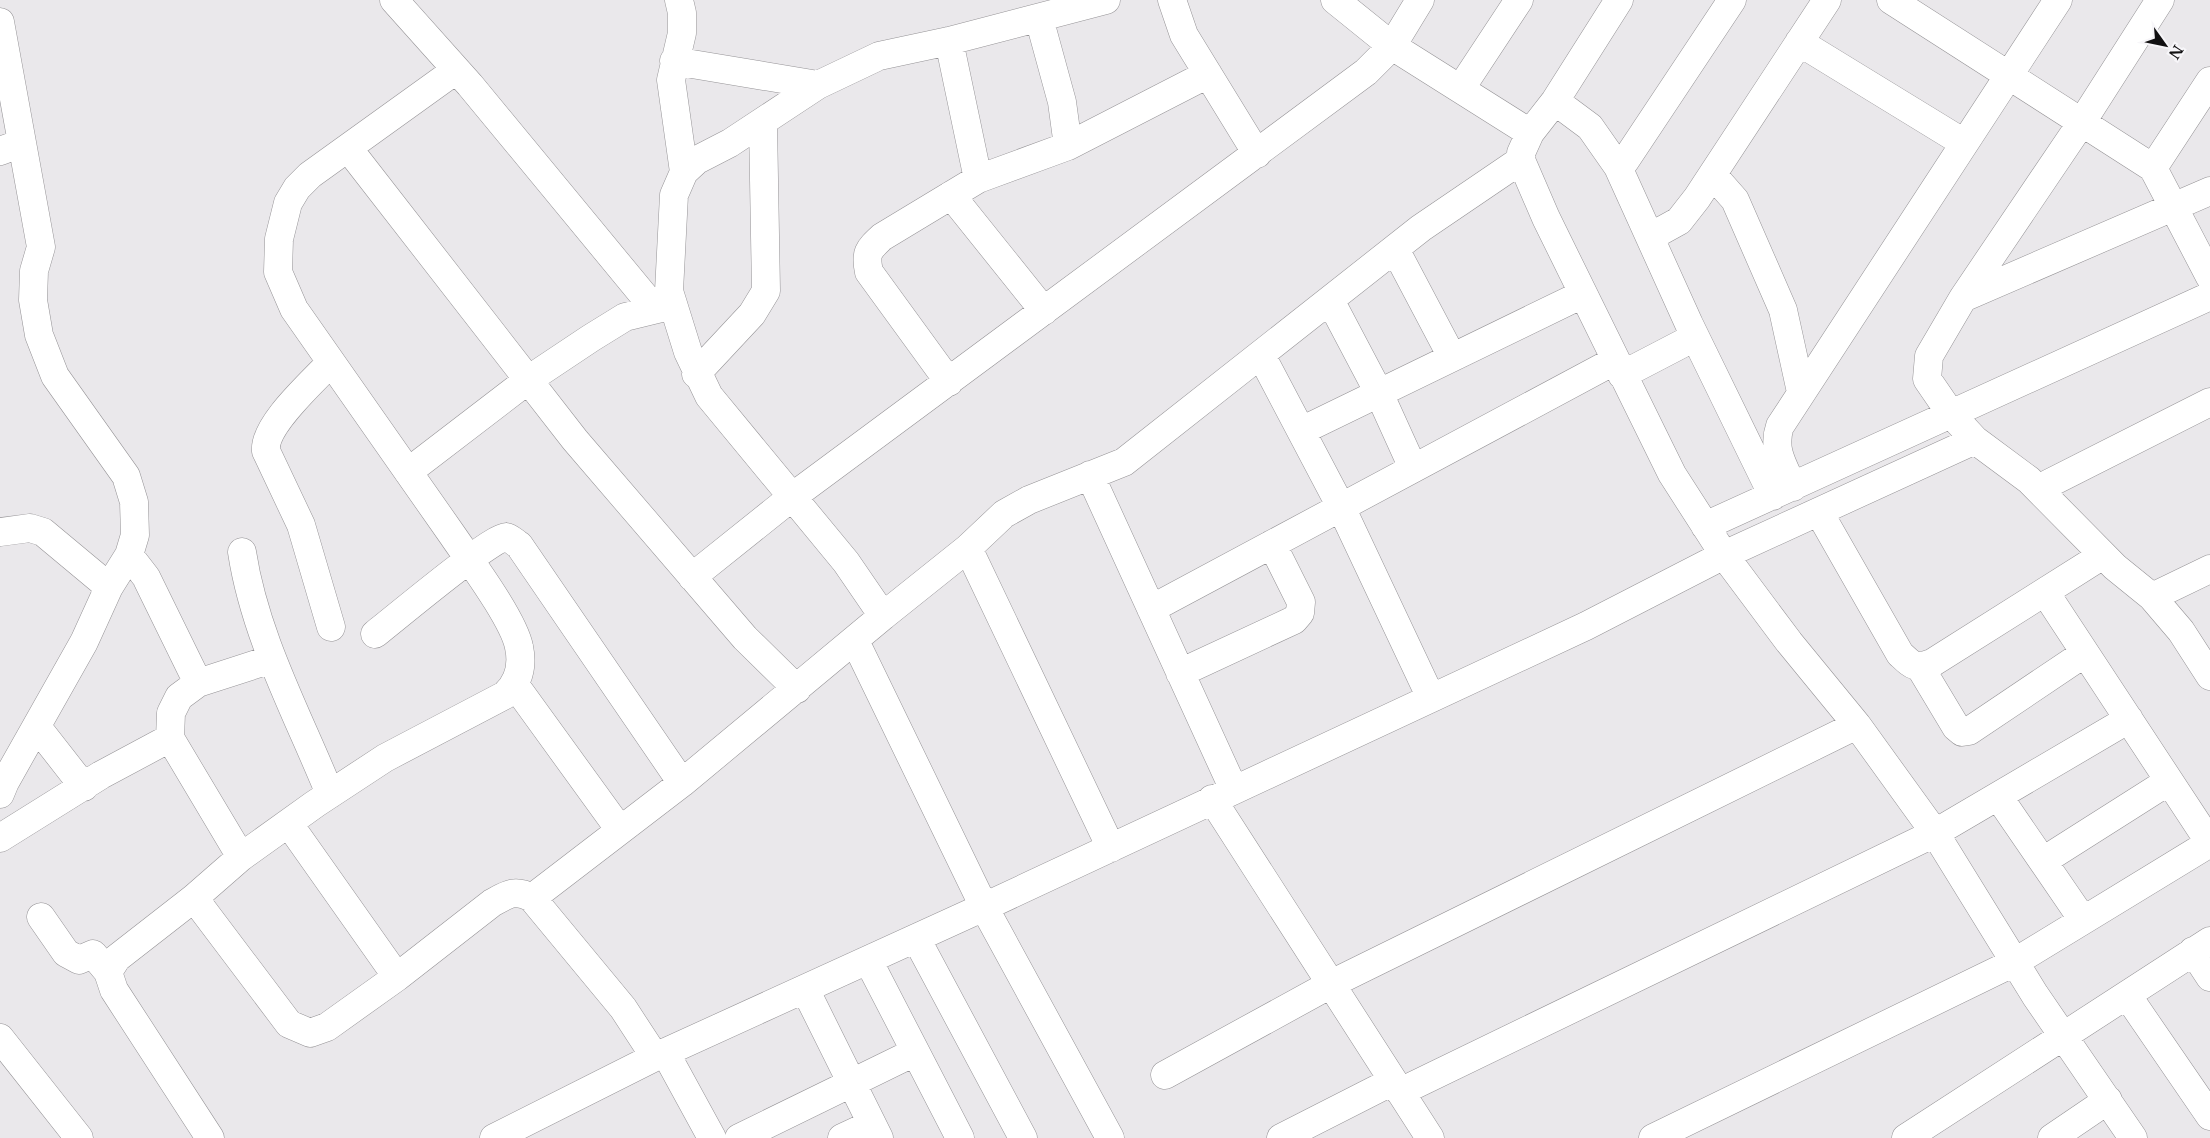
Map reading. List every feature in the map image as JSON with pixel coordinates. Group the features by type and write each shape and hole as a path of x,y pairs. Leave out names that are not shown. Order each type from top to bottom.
{"street":[{"path":"394,0 664,307 696,374 709,396 846,562 883,616"},
{"path":"679,0 682,13 682,32 671,80 684,172"},
{"path":"664,307 670,290 674,195 684,172 697,160 730,144 818,85 879,56 949,41 1106,0"},
{"path":"1172,0 1184,35 1257,154"},
{"path":"1335,0 1392,46 1530,133"},
{"path":"692,577 792,497 1366,72 1392,46 1420,0"},
{"path":"1461,88 1518,0"},
{"path":"1620,0 1555,101 1530,133 1521,153 1522,160 1546,218 1672,474 1705,526 1724,555 1789,642 1857,725 1935,833 2063,1038 2133,1138"},
{"path":"1618,167 1625,161 1732,0"},
{"path":"1650,237 1679,221 1713,175 1827,0"},
{"path":"1891,0 2153,168 2210,277"},
{"path":"1783,491 1775,439 1780,426 2058,0"},
{"path":"2160,0 2082,122 1963,298 1929,356 1927,379 1951,414 1975,440 2038,489 2103,555 2152,598 2181,631 2210,676"},
{"path":"1039,18 1062,102 1068,146"},
{"path":"0,22 11,147 41,247 34,271 33,300 39,335 55,376 126,476 134,510 135,535 129,555 109,586 84,642 0,794"},
{"path":"949,41 978,179"},
{"path":"1800,42 1964,143"},
{"path":"674,61 818,85"},
{"path":"108,972 117,958 194,898 241,857 330,794 385,758 505,695 515,685 520,671 519,646 506,618 469,560 294,309 278,272 277,262 279,239 288,203 297,188 310,175 456,70"},
{"path":"949,382 868,272 866,257 871,247 882,237 978,179 1068,146 1208,74"},
{"path":"2153,168 2210,81"},
{"path":"1555,101 1590,127 1618,167 1695,337 1783,491"},
{"path":"696,374 752,314 766,291 763,123"},
{"path":"348,148 528,380 745,638 797,689"},
{"path":"532,898 682,783 968,548 1004,514 1029,500 1124,462 1421,228 1522,160"},
{"path":"1713,175 1735,200 1783,310 1801,392"},
{"path":"1963,298 2210,191"},
{"path":"951,195 1044,312"},
{"path":"1395,249 1452,357"},
{"path":"1301,431 1583,294"},
{"path":"1705,526 2210,296"},
{"path":"1330,300 1379,393 1413,468"},
{"path":"408,472 528,380 626,317 664,307"},
{"path":"1151,609 1413,468 1619,367 1695,337"},
{"path":"1261,354 1341,507 1431,698"},
{"path":"331,362 275,424 265,444 266,451 302,525 331,627"},
{"path":"2038,489 2210,402"},
{"path":"494,1138 660,1055 984,907 1586,626 1724,555 1975,440"},
{"path":"1090,476 1180,673 1223,794 1331,984 1430,1138"},
{"path":"1819,512 1900,654 1912,665 1920,668 1956,727 1962,732 1969,731 2085,653"},
{"path":"0,532 30,528 43,532 109,586"},
{"path":"375,634 469,560 501,538 509,538 518,546 682,783"},
{"path":"1180,673 1294,620 1300,613 1300,602 1272,544"},
{"path":"968,548 1111,848"},
{"path":"242,552 248,589 272,659 330,794"},
{"path":"129,555 146,577 198,683"},
{"path":"1920,668 1932,663 2103,555"},
{"path":"2152,598 2210,569"},
{"path":"1653,1138 2015,962 2210,843 2045,592"},
{"path":"855,641 984,907 1110,1138"},
{"path":"241,857 170,738 171,713 179,698 198,683 272,659"},
{"path":"515,685 620,830"},
{"path":"1281,1138 1396,1087 1935,833 2128,719"},
{"path":"1165,1075 1331,984 1857,725"},
{"path":"36,727 84,787"},
{"path":"0,838 170,738"},
{"path":"2043,861 2169,781"},
{"path":"1998,796 2083,920"},
{"path":"289,824 397,977"},
{"path":"194,898 289,1024 310,1033 326,1027 397,977 492,903 506,895 520,892 532,898 660,1055 712,1138"},
{"path":"41,917 66,954 79,960 93,954 108,972 114,990 210,1138"},
{"path":"916,938 1023,1138"},
{"path":"1906,1138 2063,1038 2202,946 2210,977"},
{"path":"868,960 960,1138"},
{"path":"805,989 875,1131 842,1138"},
{"path":"2127,995 2210,1116"},
{"path":"0,1038 68,1135"},
{"path":"739,1138 915,1052"},
{"path":"2052,1138 2108,1100"}]}
